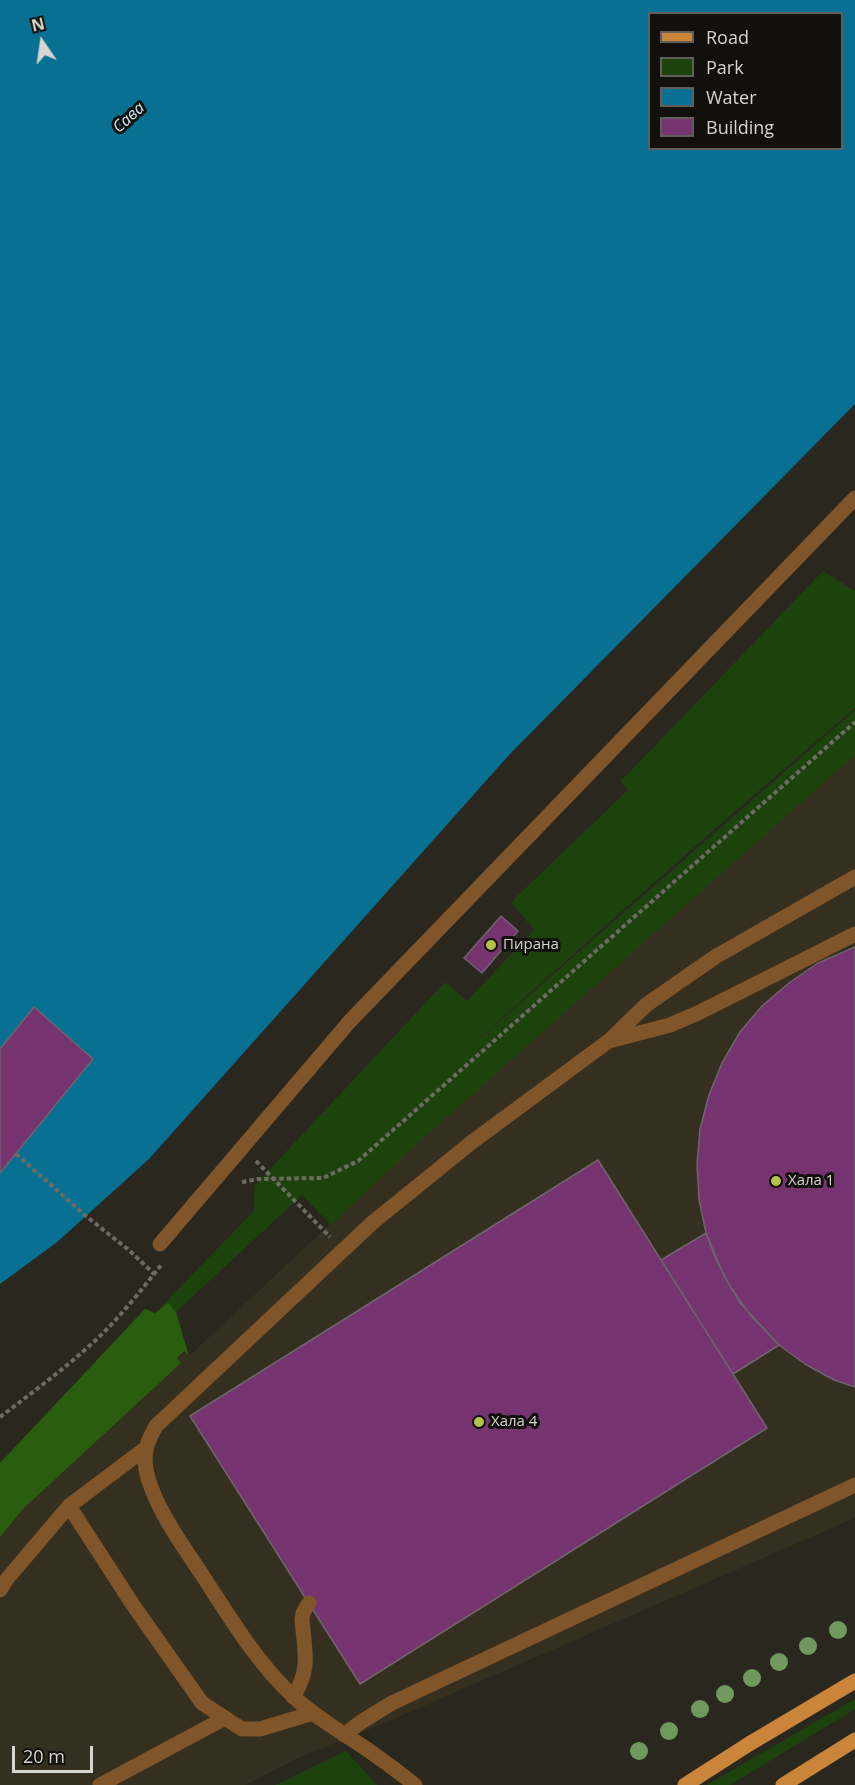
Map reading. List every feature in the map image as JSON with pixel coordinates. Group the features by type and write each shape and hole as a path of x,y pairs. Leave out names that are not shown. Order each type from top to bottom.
{"main road":[{"path":"685,1785 749,1743 855,1681"},
{"path":"783,1785 855,1740"}],"street":[{"path":"160,1244 350,1021 855,498"},
{"path":"416,1785 313,1713 293,1697 261,1662 168,1521 152,1489 146,1470 146,1448 149,1438 156,1426 372,1223 472,1142 610,1040 646,1005 706,963 855,877"},
{"path":"610,1040 670,1025 698,1013 855,934"},
{"path":"0,1590 69,1506 146,1448"},
{"path":"344,1735 392,1703 855,1485"},
{"path":"69,1506 133,1605 202,1703 242,1729 260,1729 313,1713"},
{"path":"293,1697 301,1685 306,1665 302,1619 309,1603"},
{"path":"100,1785 225,1718"}],"path":[{"path":"241,1182 258,1179 323,1179 358,1161 855,722"},
{"path":"242,1147 343,1250"},
{"path":"16,1154 154,1274"}],"shaded area":[{"path":"855,755 855,1518 387,1722 298,1758 245,1785 0,1785 0,1537 23,1509 181,1363 176,1358 184,1351 189,1356 420,1140"}],"green space":[{"path":"823,571 855,591 855,708 431,1081 855,710 855,755 412,1148 331,1225 302,1195 176,1312 167,1303 155,1313 254,1211 255,1185 445,982 467,1001 534,930 511,902 628,790 621,781"},
{"path":"168,1303 176,1312 189,1356 184,1351 177,1358 181,1363 23,1509 0,1537 0,1463 145,1309 155,1313"},
{"path":"855,1699 855,1709 730,1785 707,1785"},
{"path":"346,1751 377,1785 275,1785"}],"water":[{"name":"Сава","path":"0,0 855,0 855,404 509,755 149,1159 56,1243 0,1284"}],"building":[{"name":"Пирана","path":"501,916 518,931 482,973 464,958"},
{"name":"Хала 1","path":"855,947 855,1387 834,1380 805,1364 779,1345 741,1304 724,1276 706,1233 699,1199 697,1164 700,1129 709,1095 722,1063 740,1032 762,1006 789,983 818,963"},
{"path":"34,1007 93,1059 0,1173 0,1049"},
{"name":"Хала 4","path":"598,1160 767,1428 360,1684 190,1416"},
{"path":"706,1233 717,1262 731,1288 751,1316 779,1345 733,1374 661,1260"}],"place":[{"name":"Пирана","path":"491,945"},
{"name":"Хала 1","path":"776,1181"},
{"name":"Хала 4","path":"479,1422"}]}
